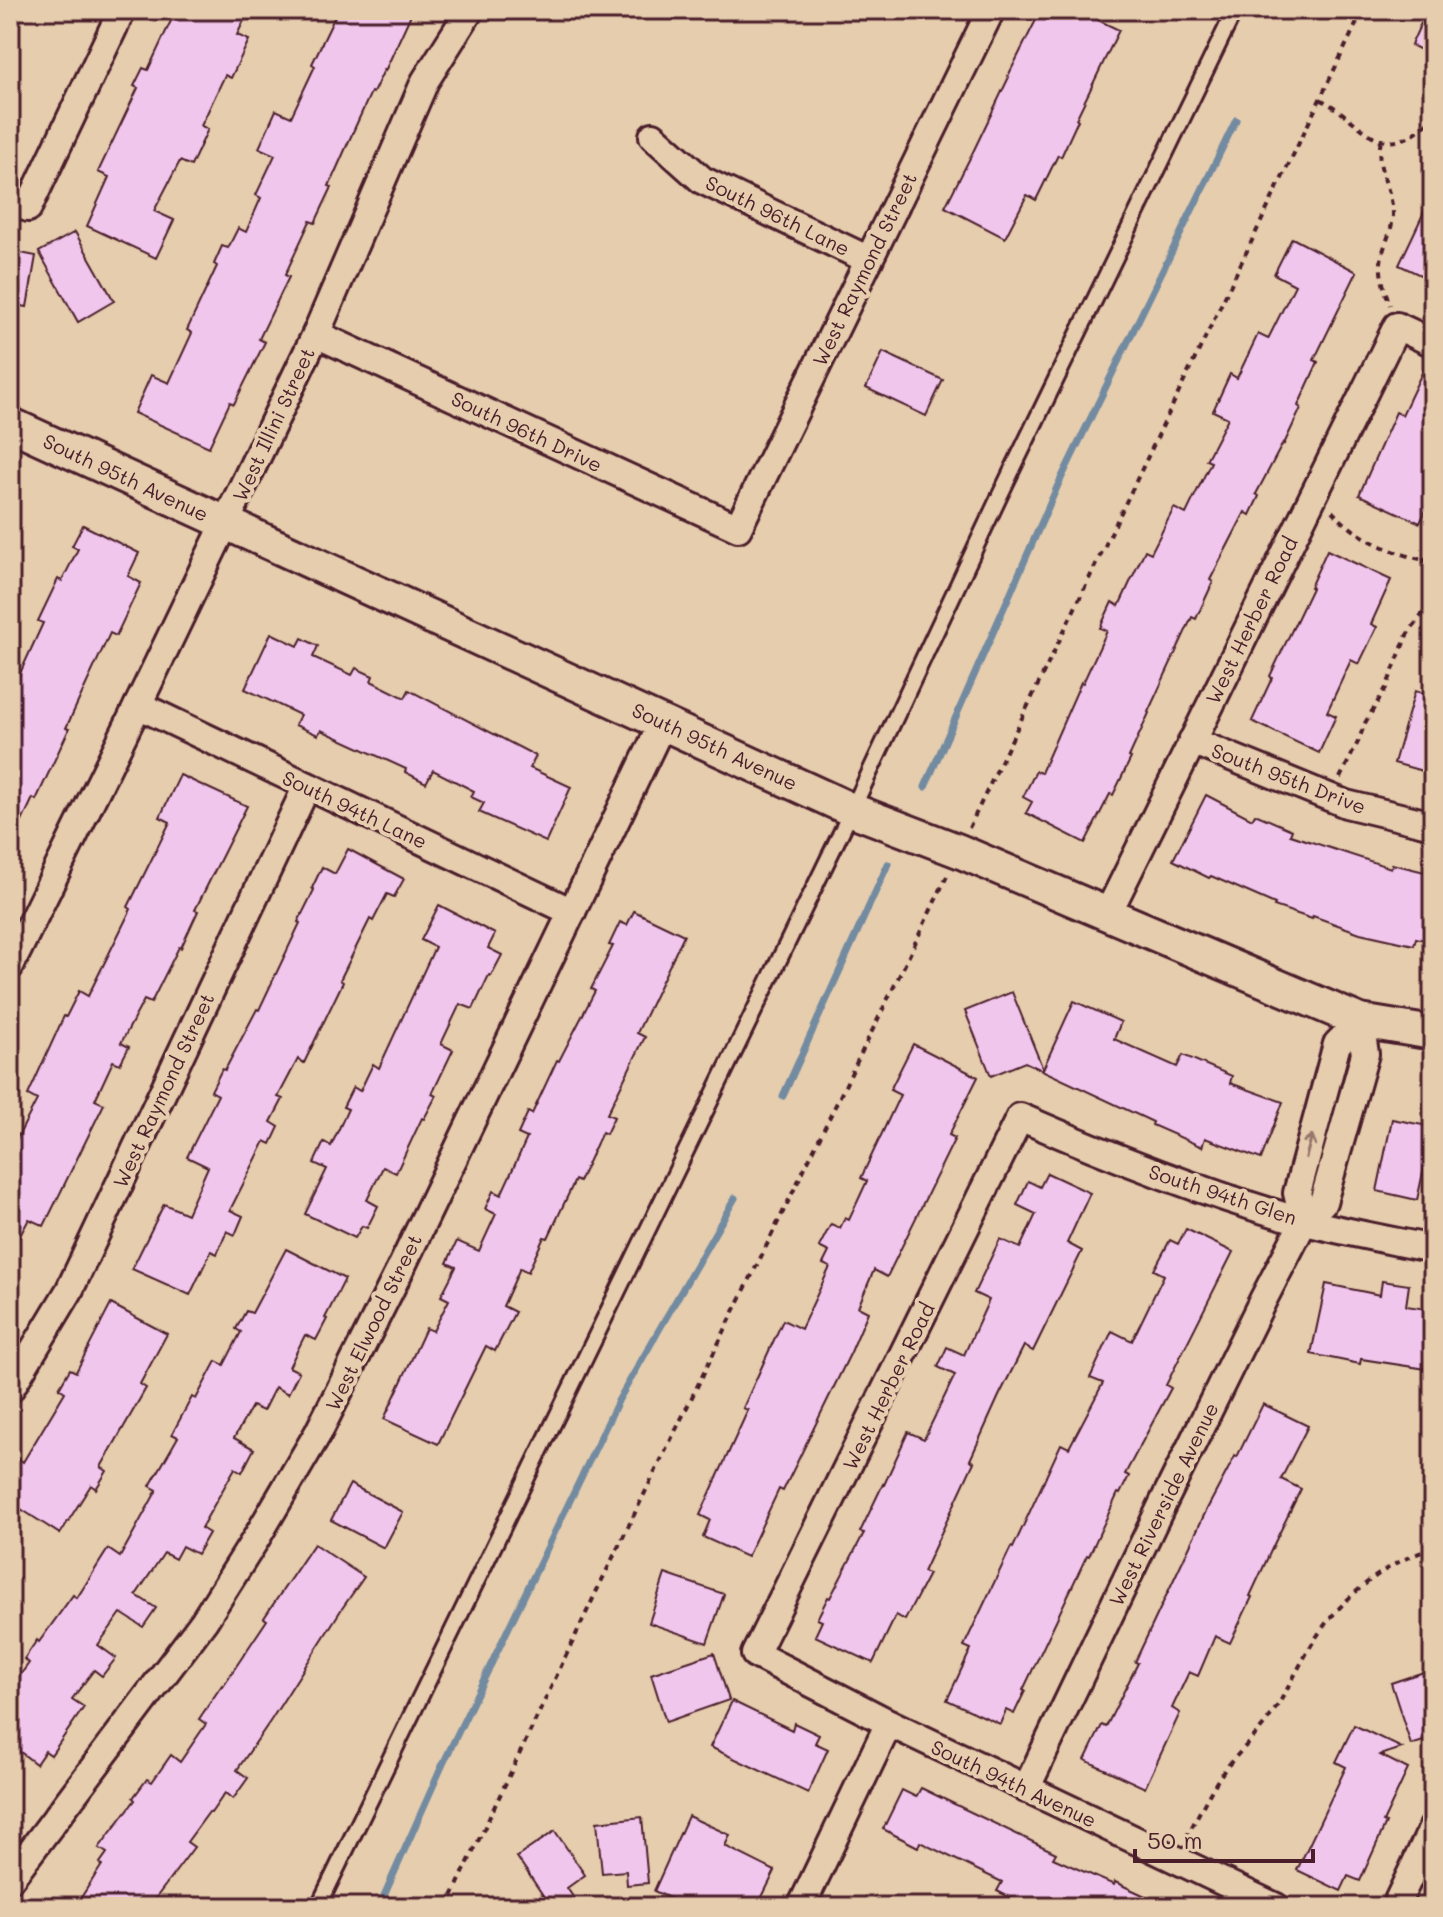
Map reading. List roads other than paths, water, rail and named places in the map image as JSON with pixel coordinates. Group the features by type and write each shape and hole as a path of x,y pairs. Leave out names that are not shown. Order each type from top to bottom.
{"street":[{"path":"19,204 122,10"},
{"name":"West Illini Street","path":"10,966 316,334 425,81 470,10"},
{"name":"West Raymond Street","path":"738,528 991,10"},
{"name":"South 96th Lane","path":"653,136 702,180 869,260"},
{"name":"West Herber Road","path":"1107,915 1397,326 1433,343"},
{"name":"South 96th Drive","path":"316,334 738,528"},
{"name":"South 95th Avenue","path":"10,424 852,810 959,851 1360,1021 1433,1033"},
{"name":"South 94th Lane","path":"138,705 572,912"},
{"name":"West Elwood Street","path":"10,1879 204,1621 318,1433 400,1270 663,722"},
{"name":"South 95th Drive","path":"1192,741 1346,804 1433,825"},
{"name":"West Raymond Street","path":"10,1389 69,1291 307,786"},
{"path":"1304,1221 1297,1193 1337,1044 1360,1021"},
{"name":"West Herber Road","path":"755,1654 1020,1117"},
{"name":"South 94th Glen","path":"1020,1117 1176,1181 1243,1203 1304,1221 1433,1249"},
{"name":"West Riverside Avenue","path":"1026,1789 1162,1505 1304,1221"},
{"name":"South 94th Avenue","path":"755,1654 889,1723 1276,1907"},
{"path":"801,1907 889,1723"},
{"path":"1395,1907 1433,1827"}],"lane":[{"path":"318,1907 852,810 1235,10"}],"waterway":[{"path":"1285,17 1288,10"},
{"path":"925,787 1058,485 1236,120"},
{"path":"783,1096 888,864"},
{"path":"379,1907 442,1766 618,1401 735,1198"}]}
